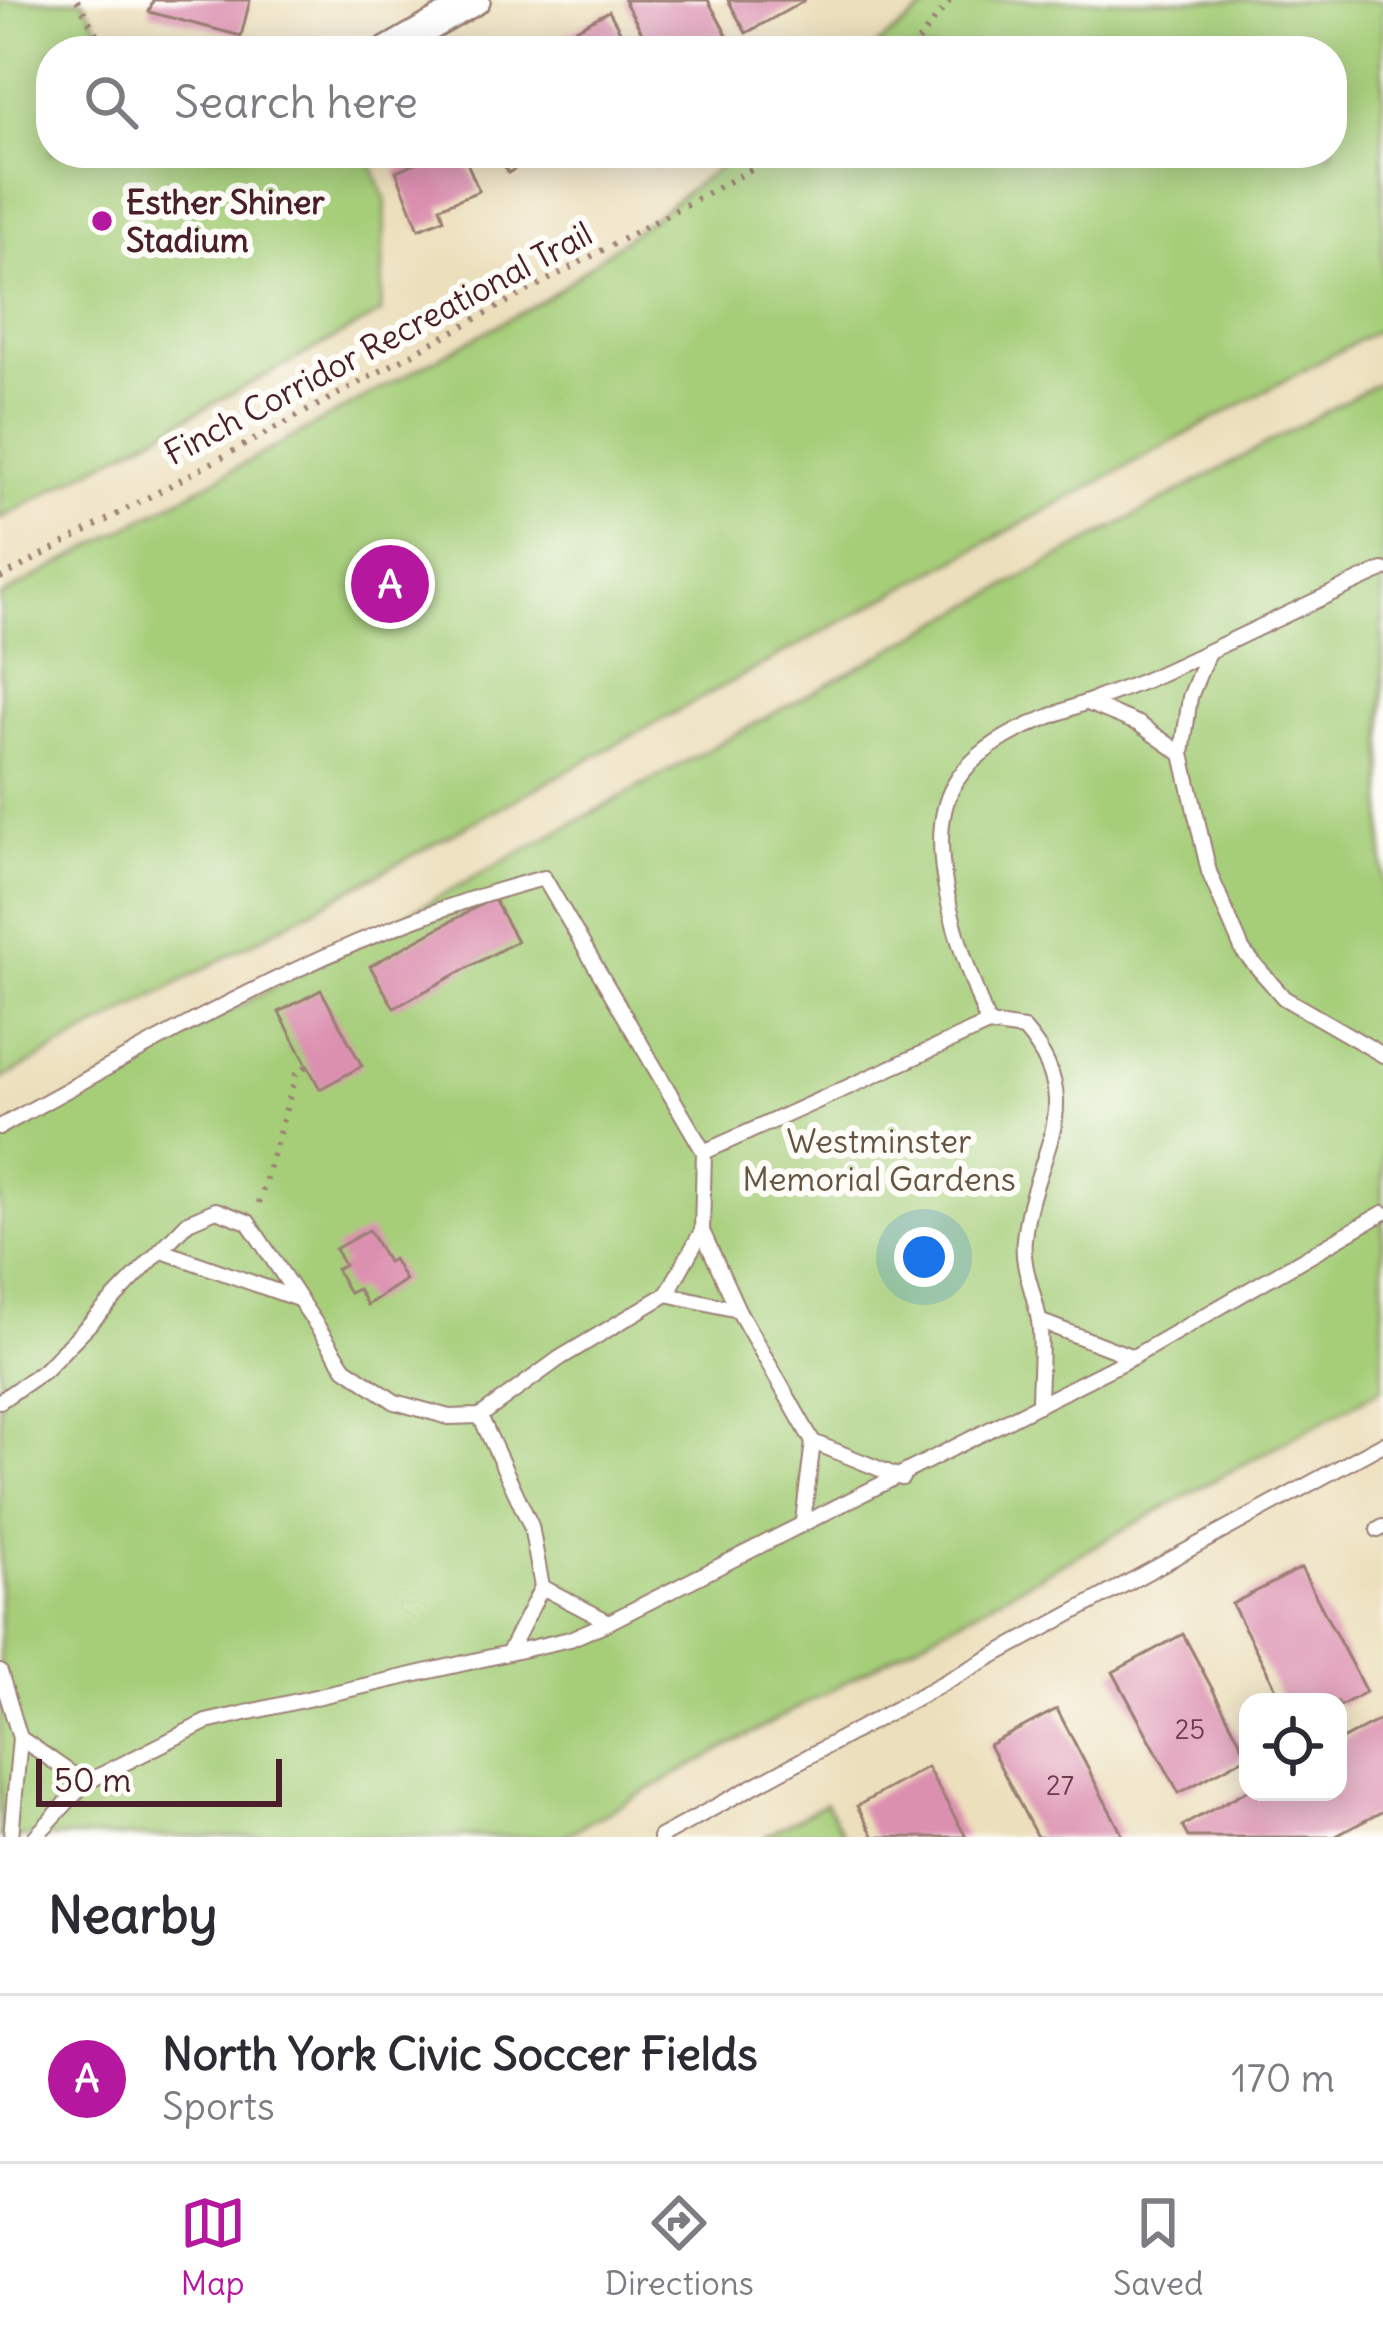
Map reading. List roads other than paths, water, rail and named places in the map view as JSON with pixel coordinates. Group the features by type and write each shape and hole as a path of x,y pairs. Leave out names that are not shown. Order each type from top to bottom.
{"street":[{"path":"413,36 476,0"}],"lane":[{"path":"988,1024 945,885 944,826 952,787 983,752 1019,730 1090,704 1383,570"},
{"path":"1208,652 1190,697 1182,754 1209,872 1243,951 1284,998 1383,1055"},
{"path":"1090,704 1139,724 1182,754"},
{"path":"0,1127 257,986 472,897 544,878 704,1152 701,1232 667,1294 560,1358 480,1416 449,1418 395,1402 345,1368 248,1222 216,1210 188,1222 45,1370 0,1401"},
{"path":"704,1152 988,1024 1024,1029 1049,1058 1058,1106 1024,1238 1026,1276 1039,1321 1039,1405"},
{"path":"35,1837 85,1783 206,1722 570,1639 609,1622 803,1521 902,1478 1133,1357 1383,1214"},
{"path":"701,1232 738,1310 813,1442 803,1521"},
{"path":"164,1252 298,1299"},
{"path":"667,1294 738,1310"},
{"path":"1039,1321 1133,1357"},
{"path":"480,1416 530,1526 542,1587 510,1650"},
{"path":"813,1442 902,1478"},
{"path":"660,1837 1383,1444"},
{"path":"542,1587 609,1622"},
{"path":"0,1672 20,1738 11,1837"},
{"path":"20,1738 85,1783"}],"place":[{"name":"Esther Shiner Stadium","path":"102,221"},
{"name":"North York Civic Soccer Fields","path":"390,584"}],"park label":[{"name":"Westminster Memorial Gardens","path":"879,1160"}]}
